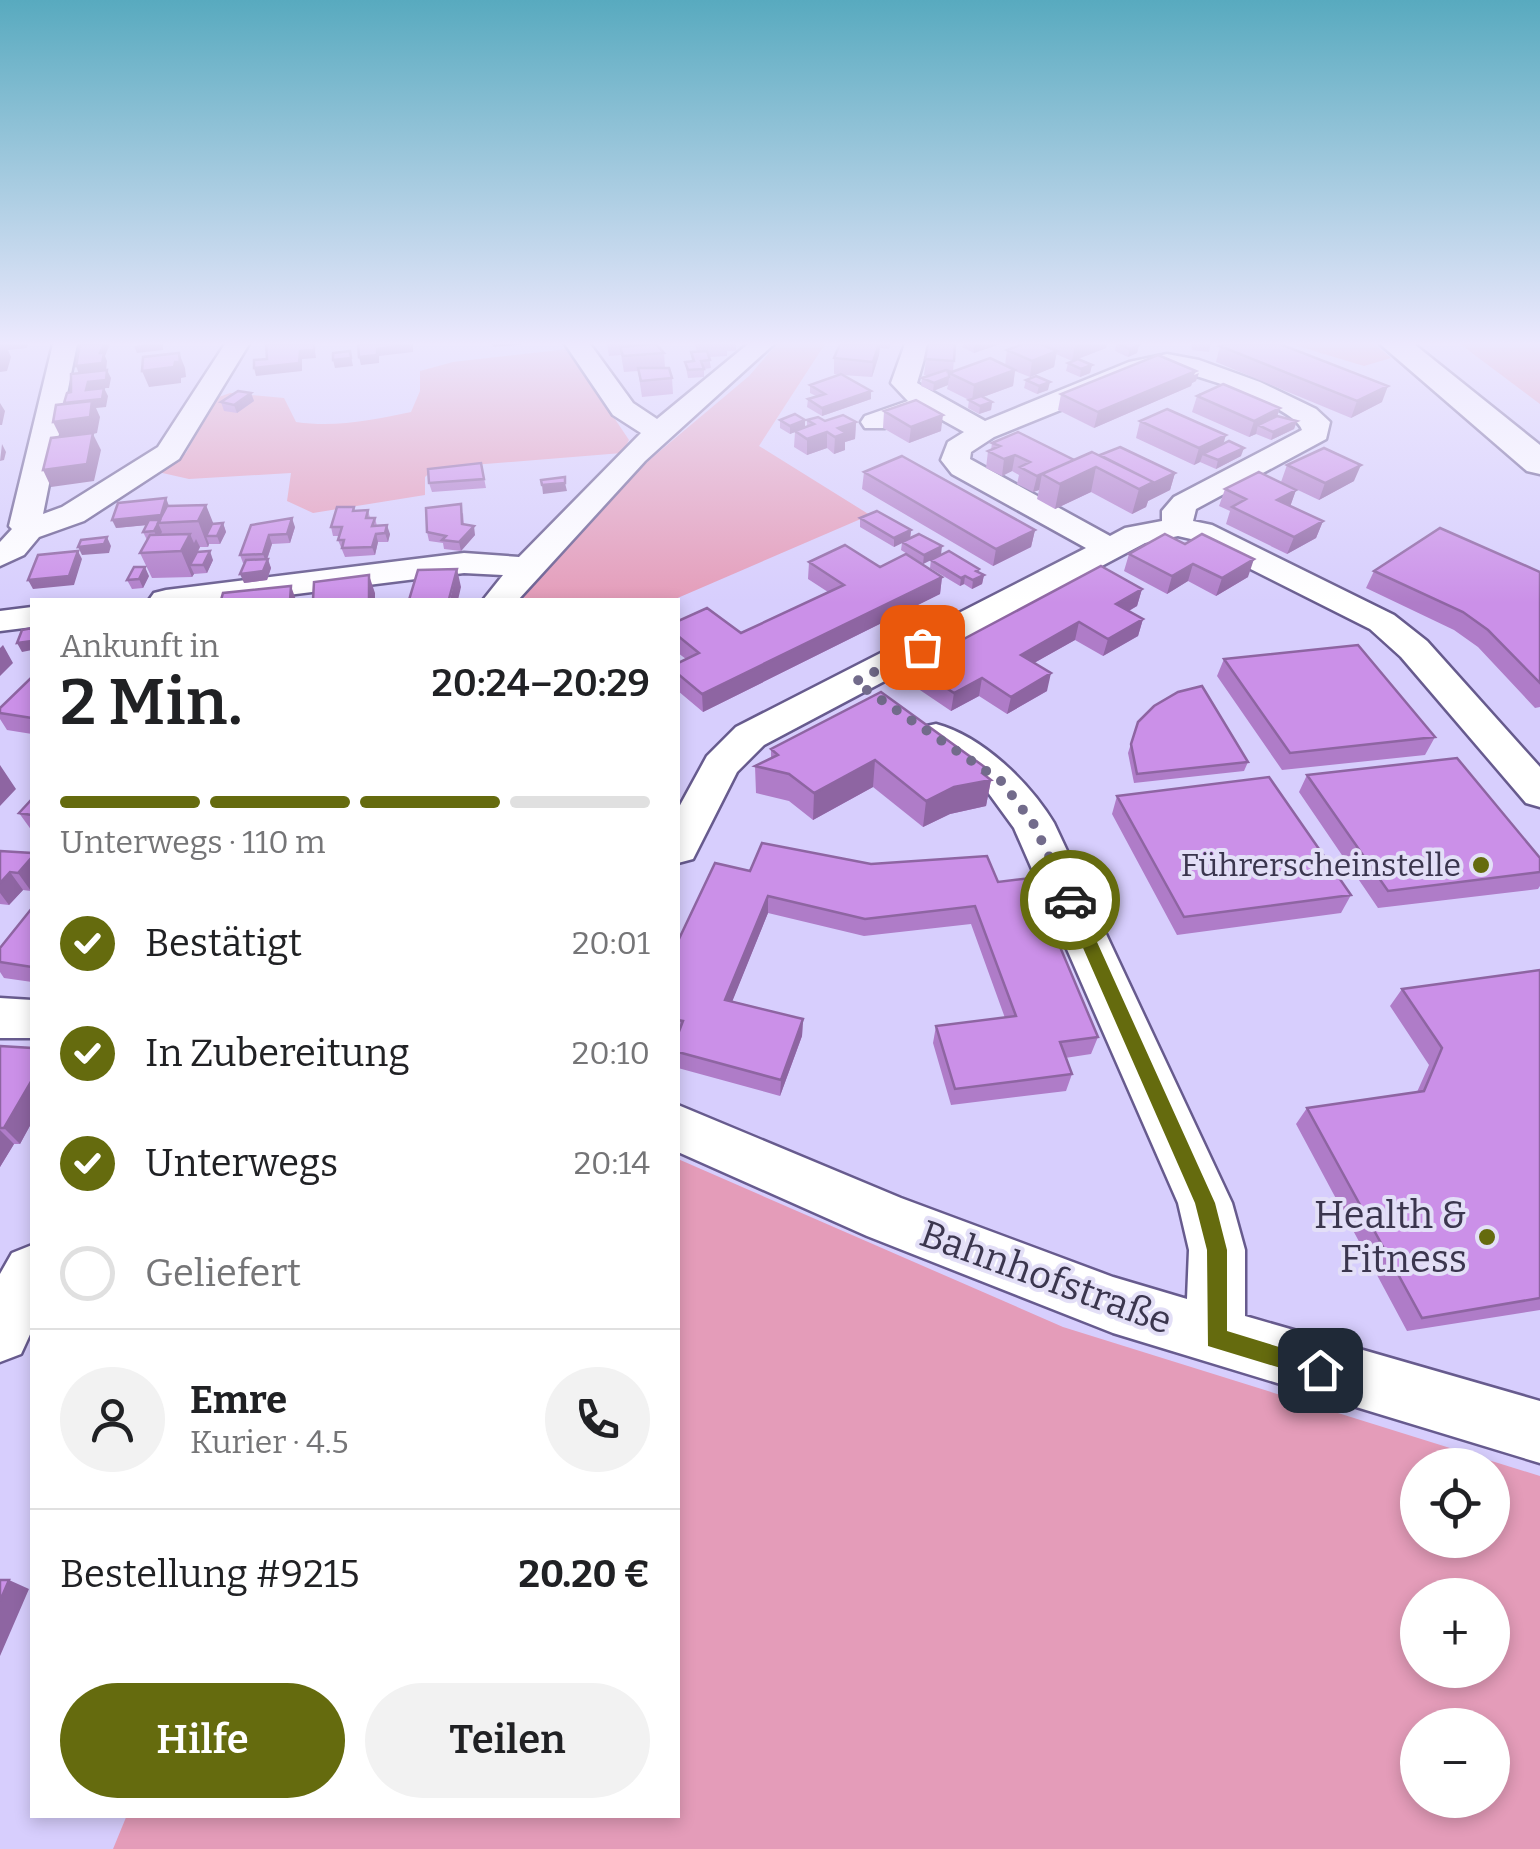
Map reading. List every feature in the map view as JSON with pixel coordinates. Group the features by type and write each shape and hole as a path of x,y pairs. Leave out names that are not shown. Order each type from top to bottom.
{"main road":[{"path":"1500,430 1540,463"}],"street":[{"path":"28,530 25,526 46,430"},
{"path":"0,556 28,530 73,514 169,453 183,430"},
{"path":"502,598 527,566 658,432 656,430"},
{"path":"1178,527 1177,511 1185,503 1316,430"},
{"path":"984,431 958,448 955,460 962,468 1110,548"},
{"path":"680,844 721,765 777,721 1136,534 1178,527 1232,546 1382,622 1414,649 1540,794"},
{"path":"182,598 464,563 527,566"},
{"path":"0,620 30,616"},
{"path":"855,682 1001,781 1033,823 1205,1203 1217,1250 1216,1338"},
{"path":"0,1018 30,1020"},
{"name":"Bahnhofstraße","path":"680,1129 1002,1265 1216,1338 1540,1432"},
{"path":"0,1333 30,1276"}],"shaded area":[{"path":"198,430 622,430 629,440 622,453 435,468 425,477 425,495 313,513 287,501 291,473 189,479 158,472 186,453"},
{"path":"685,430 769,430 759,446 870,515 678,598 523,598 635,472"},
{"path":"680,1160 1063,1327 1450,1448 1400,1448 1400,1558 1510,1558 1510,1467 1540,1476 1540,1849 113,1849 126,1818 680,1818"}],"building":[{"path":"842,430 846,433 835,437 827,432 807,439 795,431"},
{"path":"1160,430 1215,430 1226,435 1199,448"},
{"path":"1018,432 1074,460 1037,476 1020,467 1030,462 1015,455 1004,459 988,451 1000,446 992,443"},
{"path":"93,433 87,464 43,470 51,438"},
{"path":"1229,441 1244,448 1218,460 1203,454"},
{"path":"1120,447 1175,473 1152,484 1100,455"},
{"path":"1324,448 1361,465 1325,483 1287,465"},
{"path":"1092,452 1153,482 1139,489 1096,467 1060,484 1042,474"},
{"path":"902,456 1035,530 996,549 864,472"},
{"path":"481,463 484,479 429,483 428,469"},
{"path":"1259,472 1296,490 1277,500 1323,521 1294,537 1232,507 1246,499 1225,489"},
{"path":"565,477 565,483 542,485 541,480"},
{"path":"166,498 161,515 112,520 118,503"},
{"path":"461,504 462,524 474,526 459,542 442,540 446,536 427,532 426,508"},
{"path":"206,505 198,521 158,523 167,506"},
{"path":"337,507 368,510 366,518 375,518 372,526 387,525 385,533 376,534 372,547 342,548 344,540 338,540 342,527 331,527"},
{"path":"877,511 911,530 894,538 860,518"},
{"path":"292,518 287,534 269,535 263,554 240,555 251,525"},
{"path":"149,520 160,520 154,531 143,532"},
{"path":"223,523 217,536 206,536 212,524"},
{"path":"1440,528 1540,572 1540,683 1488,630 1463,612 1374,571"},
{"path":"190,534 181,551 140,553 150,535"},
{"path":"919,534 942,546 924,555 902,542"},
{"path":"1165,534 1185,544 1202,534 1254,559 1222,578 1193,564 1172,576 1129,554"},
{"path":"107,537 104,544 78,547 81,540"},
{"path":"845,545 880,567 906,554 942,577 702,694 680,676 680,662 699,653 680,638 680,620 707,608 741,633 844,585 809,562"},
{"path":"78,551 69,576 28,580 38,555"},
{"path":"210,551 203,565 190,565 197,552"},
{"path":"949,551 984,575 973,580 961,578 931,560"},
{"path":"268,559 263,571 240,574 246,560"},
{"path":"1101,566 1142,589 1116,604 1143,619 1108,639 1079,622 1021,655 1051,673 1011,697 982,678 954,693 913,666"},
{"path":"134,567 145,567 139,579 127,580"},
{"path":"457,569 449,598 410,598 418,570"},
{"path":"369,575 369,598 313,598 314,582"},
{"path":"291,586 290,598 222,598 223,593"},
{"path":"30,628 30,641 17,643 22,630"},
{"path":"1358,645 1435,737 1290,753 1224,659"},
{"path":"30,679 30,718 0,713 0,708"},
{"path":"1202,686 1248,762 1137,774 1131,744 1138,722 1154,706 1178,692"},
{"path":"881,692 986,768 982,773 991,780 954,787 926,801 875,760 814,793 789,774 755,766 778,755 771,749"},
{"path":"1457,758 1540,858 1540,872 1388,891 1307,775"},
{"path":"1269,777 1351,895 1184,917 1117,796"},
{"path":"30,801 30,815 19,813"},
{"path":"762,843 871,864 987,856 998,882 1031,878 1098,1037 1060,1042 1072,1074 955,1089 936,1026 1016,1016 975,906 865,919 768,896 725,1000 803,1019 781,1080 680,1053 680,937 715,863 750,871"},
{"path":"0,851 30,853 30,859 18,873 10,872 0,883"},
{"path":"30,910 30,967 0,962 0,948"},
{"path":"1540,970 1540,1298 1422,1318 1307,1108 1424,1091 1442,1048 1402,989"},
{"path":"0,1046 30,1048 30,1083 4,1128 0,1128"},
{"path":"0,1580 9,1580 0,1601"}],"way so far":[{"path":"922,647 855,682 1001,781 1033,823 1070,900"}],"place":[{"name":"Führerscheinstelle","path":"1481,865"},
{"name":"Health & Fitness","path":"1487,1237"}],"route":[{"path":"1070,900 1205,1203 1217,1250 1216,1338 1320,1370"}]}
